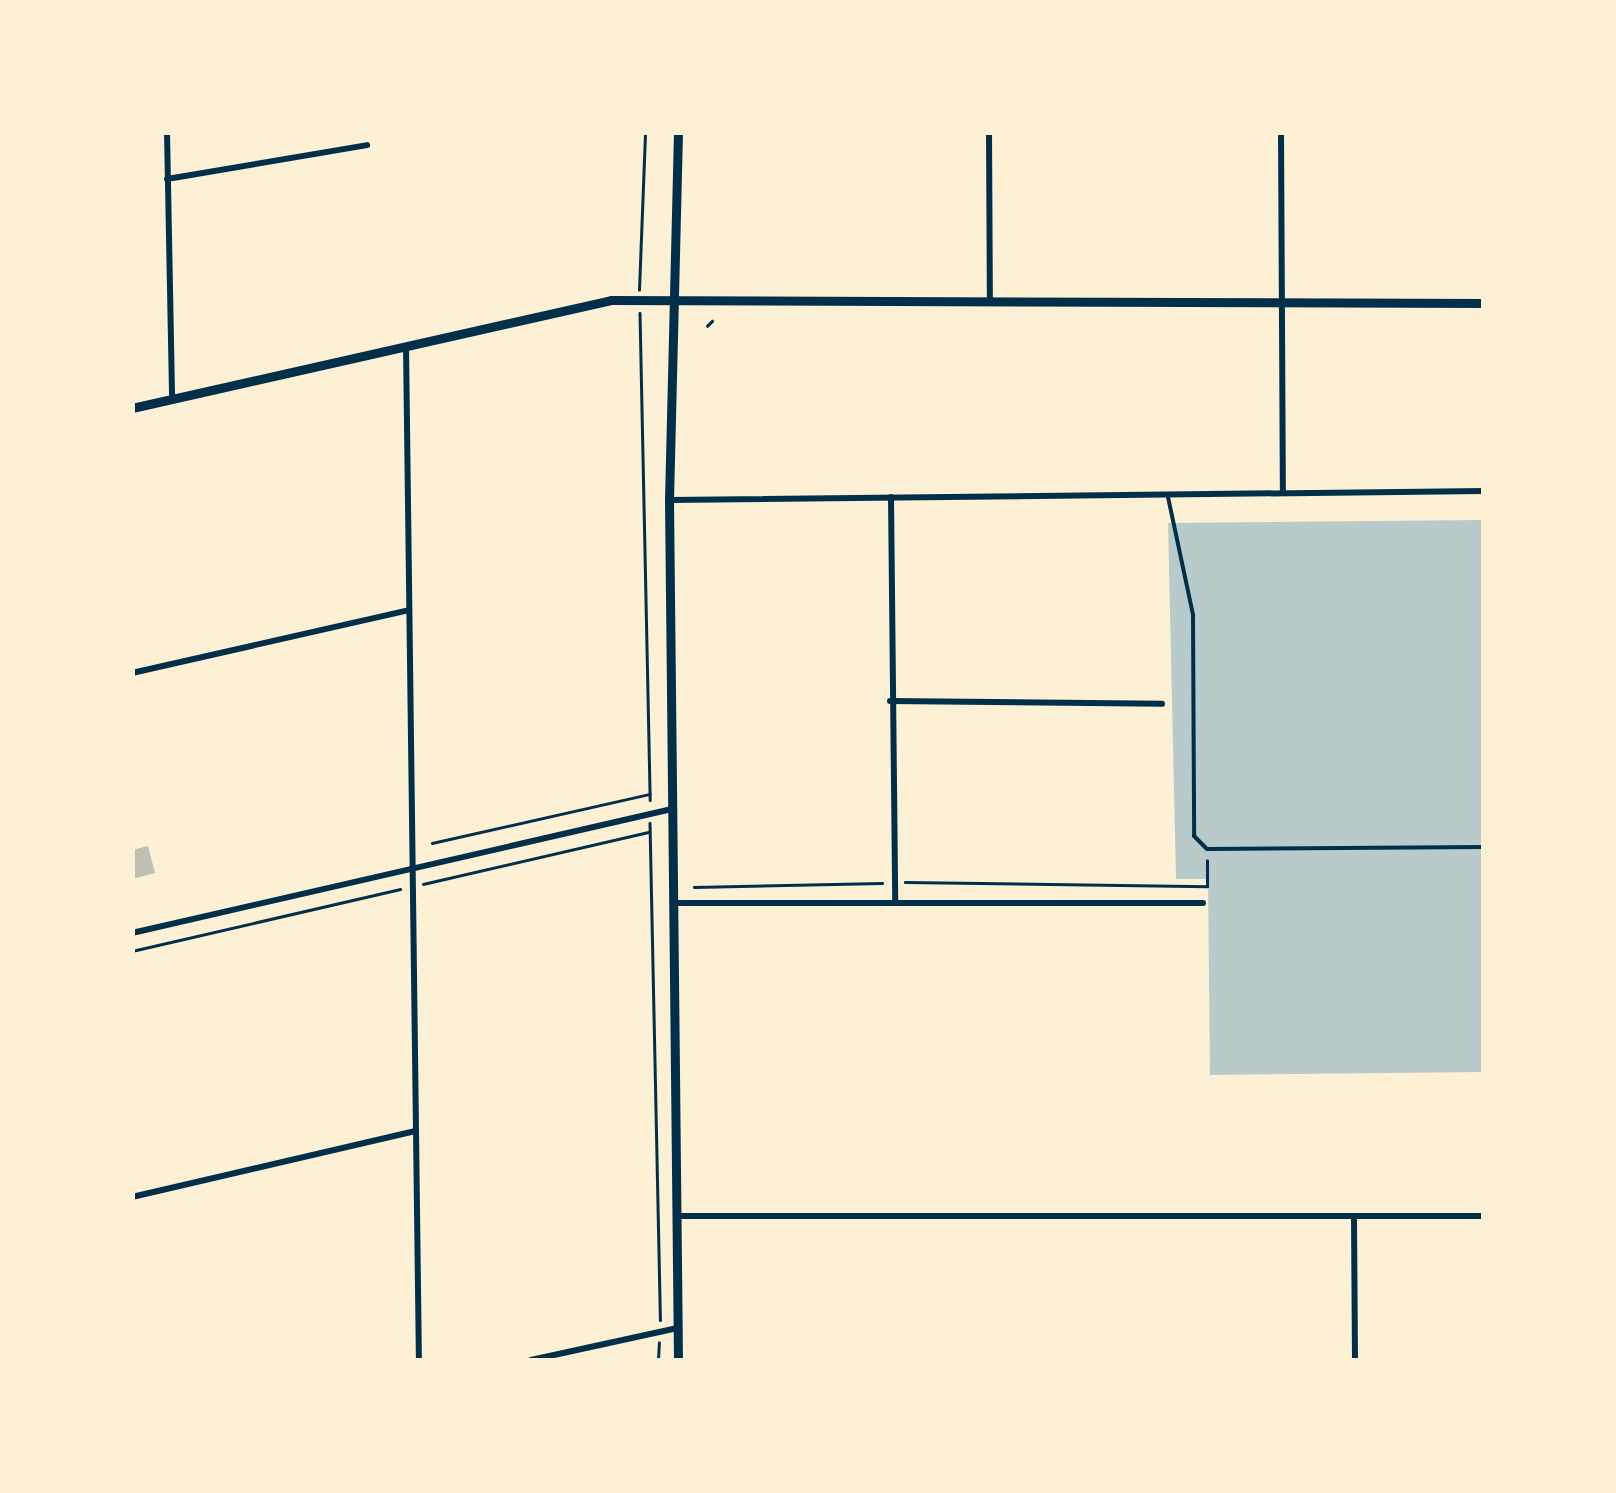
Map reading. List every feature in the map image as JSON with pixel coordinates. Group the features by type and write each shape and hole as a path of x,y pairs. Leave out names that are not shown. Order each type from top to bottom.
{"main road":[{"path":"678,132 670,500 678,1360"},
{"path":"132,408 611,300 1484,303"}],"street":[{"path":"167,132 172,400"},
{"path":"989,132 990,303"},
{"path":"1281,132 1283,490"},
{"path":"168,179 367,145"},
{"path":"406,346 418,1360"},
{"path":"670,500 1283,490 1484,491"},
{"path":"890,496 895,901"},
{"path":"132,674 409,610"},
{"path":"890,701 1162,704"},
{"path":"132,933 672,809"},
{"path":"672,903 1204,903"},
{"path":"132,1197 415,1131"},
{"path":"676,1216 1484,1216"},
{"path":"1354,1216 1355,1360"},
{"path":"531,1360 678,1328"}],"lane":[{"path":"1167,492 1194,615 1194,836 1207,850 1484,847"}],"path":[{"path":"639,274 645,260 645,132"},
{"path":"432,842 650,795 645,321"},
{"path":"707,326 712,321"},
{"path":"132,952 650,832 661,1316"},
{"path":"694,887 894,881 1207,886 1207,850"},
{"path":"658,1351 658,1360"}],"shaded area":[{"path":"1483,520 1483,1072 1210,1075 1208,879 1176,879 1168,523"}],"building":[{"path":"148,846 155,873 132,879 132,850"}]}
